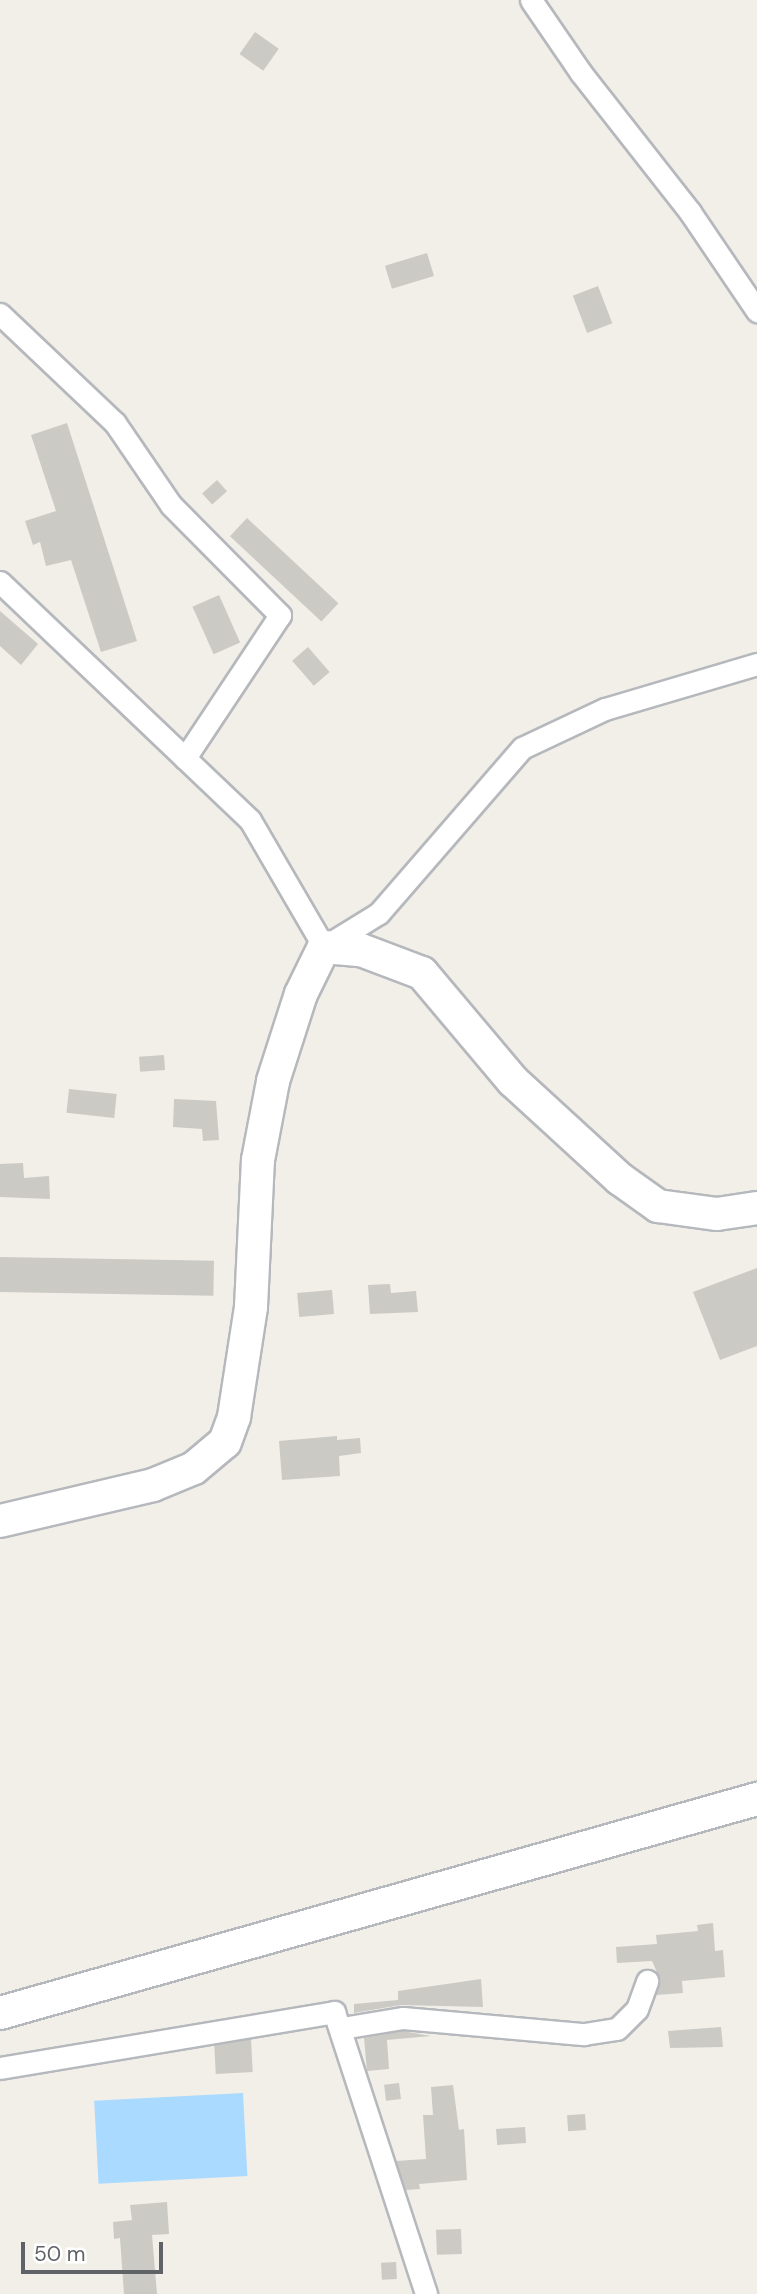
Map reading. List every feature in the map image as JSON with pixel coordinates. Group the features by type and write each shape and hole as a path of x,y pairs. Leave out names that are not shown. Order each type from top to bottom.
{"street":[{"path":"531,0 581,73 690,212 757,311"},
{"path":"0,314 115,423 171,505 280,615 185,758"},
{"path":"0,582 250,820 324,947"},
{"path":"0,1521 153,1485 194,1468 225,1442 234,1417 251,1307 258,1160 273,1081 301,994 324,947 379,913 522,748 605,709 757,664"},
{"path":"324,947 361,950 422,973 513,1081 620,1179 658,1206 717,1214 757,1208"},
{"path":"0,2013 757,1798"},
{"path":"342,2028 403,2018 584,2034 617,2029 637,2009 646,1981"},
{"path":"0,2068 334,2012 342,2028 426,2294"}],"water":[{"path":"243,2093 247,2176 99,2184 94,2101"}],"building":[{"path":"255,32 279,49 263,71 240,54"},
{"path":"427,253 434,276 392,289 385,266"},
{"path":"598,286 612,323 587,333 573,296"},
{"path":"67,423 137,641 101,652 71,560 46,566 40,542 33,545 25,521 56,511 31,435"},
{"path":"217,480 227,491 212,505 202,493"},
{"path":"247,518 338,603 321,622 230,536"},
{"path":"219,595 240,643 214,654 193,607"},
{"path":"0,611 38,644 21,665 0,646"},
{"path":"308,647 330,672 314,686 292,661"},
{"path":"164,1055 165,1070 140,1072 139,1057"},
{"path":"69,1089 117,1094 114,1118 66,1113"},
{"path":"174,1099 216,1101 219,1140 203,1141 202,1129 173,1127"},
{"path":"23,1163 24,1178 49,1176 50,1199 0,1197 0,1164"},
{"path":"0,1257 214,1261 213,1296 0,1292"},
{"path":"757,1268 757,1346 720,1360 693,1292"},
{"path":"390,1284 391,1293 416,1291 418,1312 370,1314 368,1285"},
{"path":"332,1290 334,1314 299,1317 297,1293"},
{"path":"337,1436 337,1440 360,1438 361,1453 339,1456 340,1476 282,1480 279,1441"},
{"path":"713,1923 715,1951 723,1950 725,1977 682,1981 683,1993 656,1995 660,1979 652,1961 617,1963 616,1947 657,1944 656,1935 698,1931 697,1925"},
{"path":"481,1979 483,2007 401,2005 354,2013 354,2004 398,2000 398,1991"},
{"path":"721,2027 723,2047 670,2048 668,2031"},
{"path":"403,2031 431,2036 387,2040 389,2069 367,2071 364,2038"},
{"path":"251,2039 253,2072 216,2074 214,2041"},
{"path":"399,2083 401,2099 386,2101 384,2085"},
{"path":"453,2085 459,2130 464,2129 467,2180 419,2184 420,2189 406,2190 396,2161 426,2159 423,2115 433,2115 431,2087"},
{"path":"585,2114 586,2130 568,2131 567,2115"},
{"path":"525,2127 526,2143 497,2145 496,2129"},
{"path":"167,2202 169,2234 152,2235 157,2294 124,2294 120,2238 114,2239 113,2222 132,2220 130,2205"},
{"path":"461,2229 462,2254 437,2255 436,2230"},
{"path":"396,2262 397,2279 382,2280 381,2263"}]}
